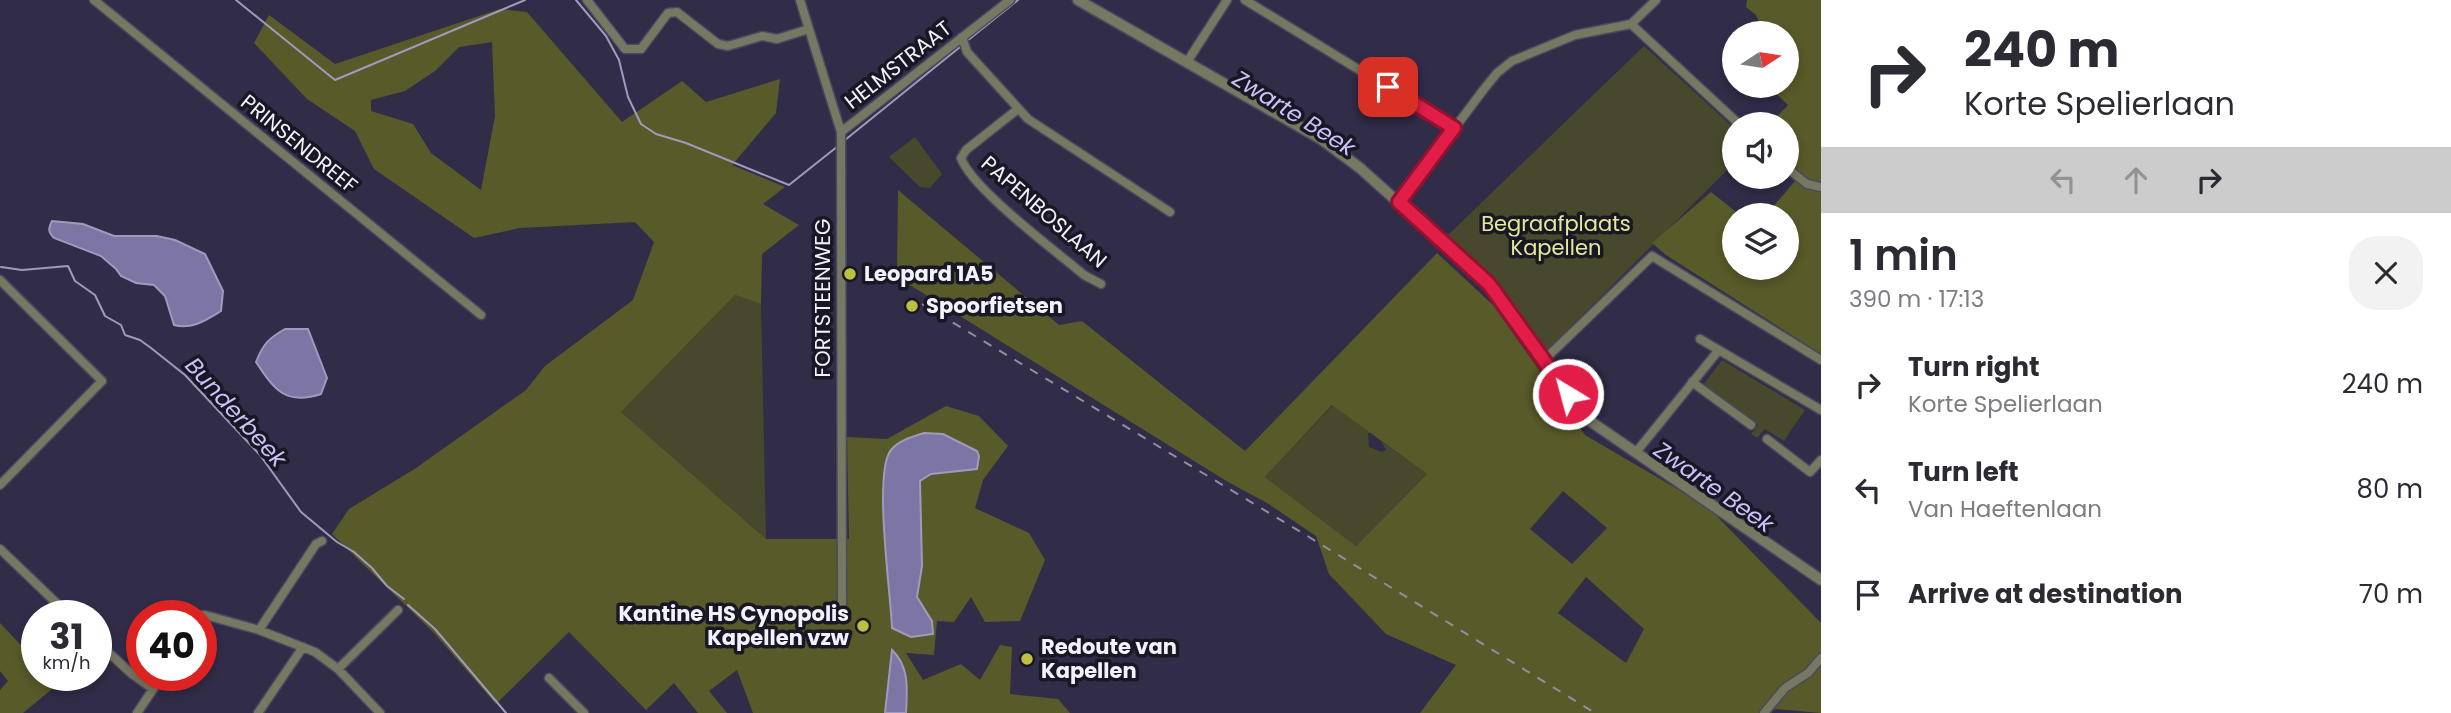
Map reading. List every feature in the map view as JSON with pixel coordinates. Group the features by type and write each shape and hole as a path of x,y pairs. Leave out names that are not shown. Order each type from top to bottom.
{"street":[{"name":"PRINSENDREEF","path":"94,0 481,315"},
{"path":"587,0 625,49 640,49 668,13 677,12 718,44 728,46 762,36 777,39 810,29"},
{"name":"FORTSTEENWEG","path":"800,0 841,132 842,603"},
{"name":"HELMSTRAAT","path":"841,132 1010,0"},
{"path":"1078,0 1321,139 1360,168 1489,284 1543,361 1590,421 1821,580"},
{"path":"1187,62 1227,0"},
{"path":"1245,0 1454,128"},
{"path":"1399,202 1497,73 1512,61 1575,35 1631,24 1656,0"},
{"path":"1631,24 1726,112"},
{"path":"962,37 967,52 1028,119 1170,212"},
{"name":"PAPENBOSLAAN","path":"1018,109 966,150 961,159 963,164 987,192 1084,275 1101,284"},
{"path":"1799,178 1807,184 1821,187"},
{"path":"1543,361 1652,256 1821,360"},
{"path":"0,280 102,380 0,485"},
{"path":"1700,339 1821,410"},
{"path":"1637,451 1718,351"},
{"path":"1692,382 1751,425"},
{"path":"1767,439 1810,472 1821,460"},
{"path":"259,630 316,544 322,541"},
{"path":"0,549 54,600"},
{"path":"338,669 398,610"},
{"path":"217,620 259,630 315,652 338,669 380,713"},
{"path":"258,713 303,648"},
{"path":"112,656 126,668"},
{"path":"1764,713 1785,688 1808,673 1821,658"},
{"path":"549,678 584,713"},
{"path":"137,713 152,691"}],"green space":[{"name":"Begraafplaats Kapellen","path":"1644,46 1722,117 1722,175 1546,352 1495,280 1448,235"},
{"path":"915,137 942,174 930,188 920,187 889,157"},
{"path":"735,295 761,304 766,539 621,412"},
{"path":"1722,360 1805,410 1784,441 1765,429 1757,438 1751,434 1758,425 1704,384"},
{"path":"1333,405 1371,433 1368,433 1369,447 1382,452 1386,450 1381,441 1427,474 1356,546 1265,477"}],"shaded area":[{"path":"1747,0 1821,0 1821,354 1666,255 1652,243 1711,192 1725,203 1722,203 1722,280 1799,280 1799,203 1776,203 1788,189 1799,189 1799,112 1781,112 1788,105 1781,98 1799,98 1799,21 1759,21 1746,7"},
{"path":"500,9 527,12 622,122 682,81 706,102 780,79 776,113 732,165 785,187 763,204 799,225 762,254 761,304 735,295 621,412 766,539 849,539 847,437 887,439 946,406 979,416 1008,446 983,480 975,508 1029,533 1045,560 1020,621 985,622 971,597 954,622 937,621 934,655 906,653 923,680 961,664 980,680 1000,645 1012,647 1010,694 1058,699 1070,713 753,713 737,670 709,691 727,713 698,713 674,683 646,710 569,632 496,704 434,633 332,534 349,509 416,468 526,390 545,366 633,300 654,242 635,222 520,228 474,238 374,169 355,131 307,99 254,43 269,15 335,64","holes":["492,42 495,116 481,190 431,153 413,124 371,111 371,100 405,91 435,71 459,47"]},
{"path":"898,190 1059,325 1082,321 1245,451 1437,253 1493,305 1585,435 1708,507 1821,623 1821,713 1775,709 1771,713 1420,713 1456,665 1386,634 1329,574 1316,536 1267,503 1228,482 897,277","holes":["1332,405 1427,474 1356,546 1265,477","1563,491 1607,528 1572,564 1530,529","1586,577 1644,629 1626,663 1558,613"]},
{"path":"52,221 83,224 114,236 157,236 175,240 205,254 223,291 221,311 193,325 174,325 165,296 154,285 136,283 121,276 101,256 54,238 49,230"},
{"path":"285,329 308,329 327,378 321,394 298,398 282,393 256,362 267,342"},
{"path":"924,433 943,434 977,451 979,456 977,469 931,474 920,481 922,566 917,597 932,621 933,634 911,637 892,628 884,535 883,482 891,450 902,441"},
{"path":"0,623 21,645 21,691 50,691 23,713 0,713 0,690 8,681 0,671"},
{"path":"892,650 905,671 906,713 885,713"}],"waterway":[{"name":"Zwarte Beek","path":"236,0 335,80 525,0"},
{"name":"Zwarte Beek","path":"576,0 606,36 619,60 628,97 641,124 656,134 686,143 789,185 838,146"},
{"name":"Zwarte Beek","path":"967,41 1018,0"},
{"name":"Zwarte Beek","path":"845,140 960,47"},
{"name":"Bunderbeek","path":"1,267 22,270 68,266 75,281 95,295 105,316 121,325 125,335 140,340 185,375 260,455 301,512 337,542 354,552 387,586 404,599"},
{"name":"Bunderbeek","path":"408,605 435,629 506,713"}],"railway":[{"path":"922,304 1595,713"}],"place":[{"name":"Leopard 1A5","path":"850,274"},
{"name":"Spoorfietsen","path":"912,306"},
{"name":"Kantine HS Cynopolis Kapellen vzw","path":"863,626"},
{"name":"Redoute van Kapellen","path":"1027,659"}],"route":[{"path":"1388,87 1454,128 1399,202 1489,284 1568,394"}]}
